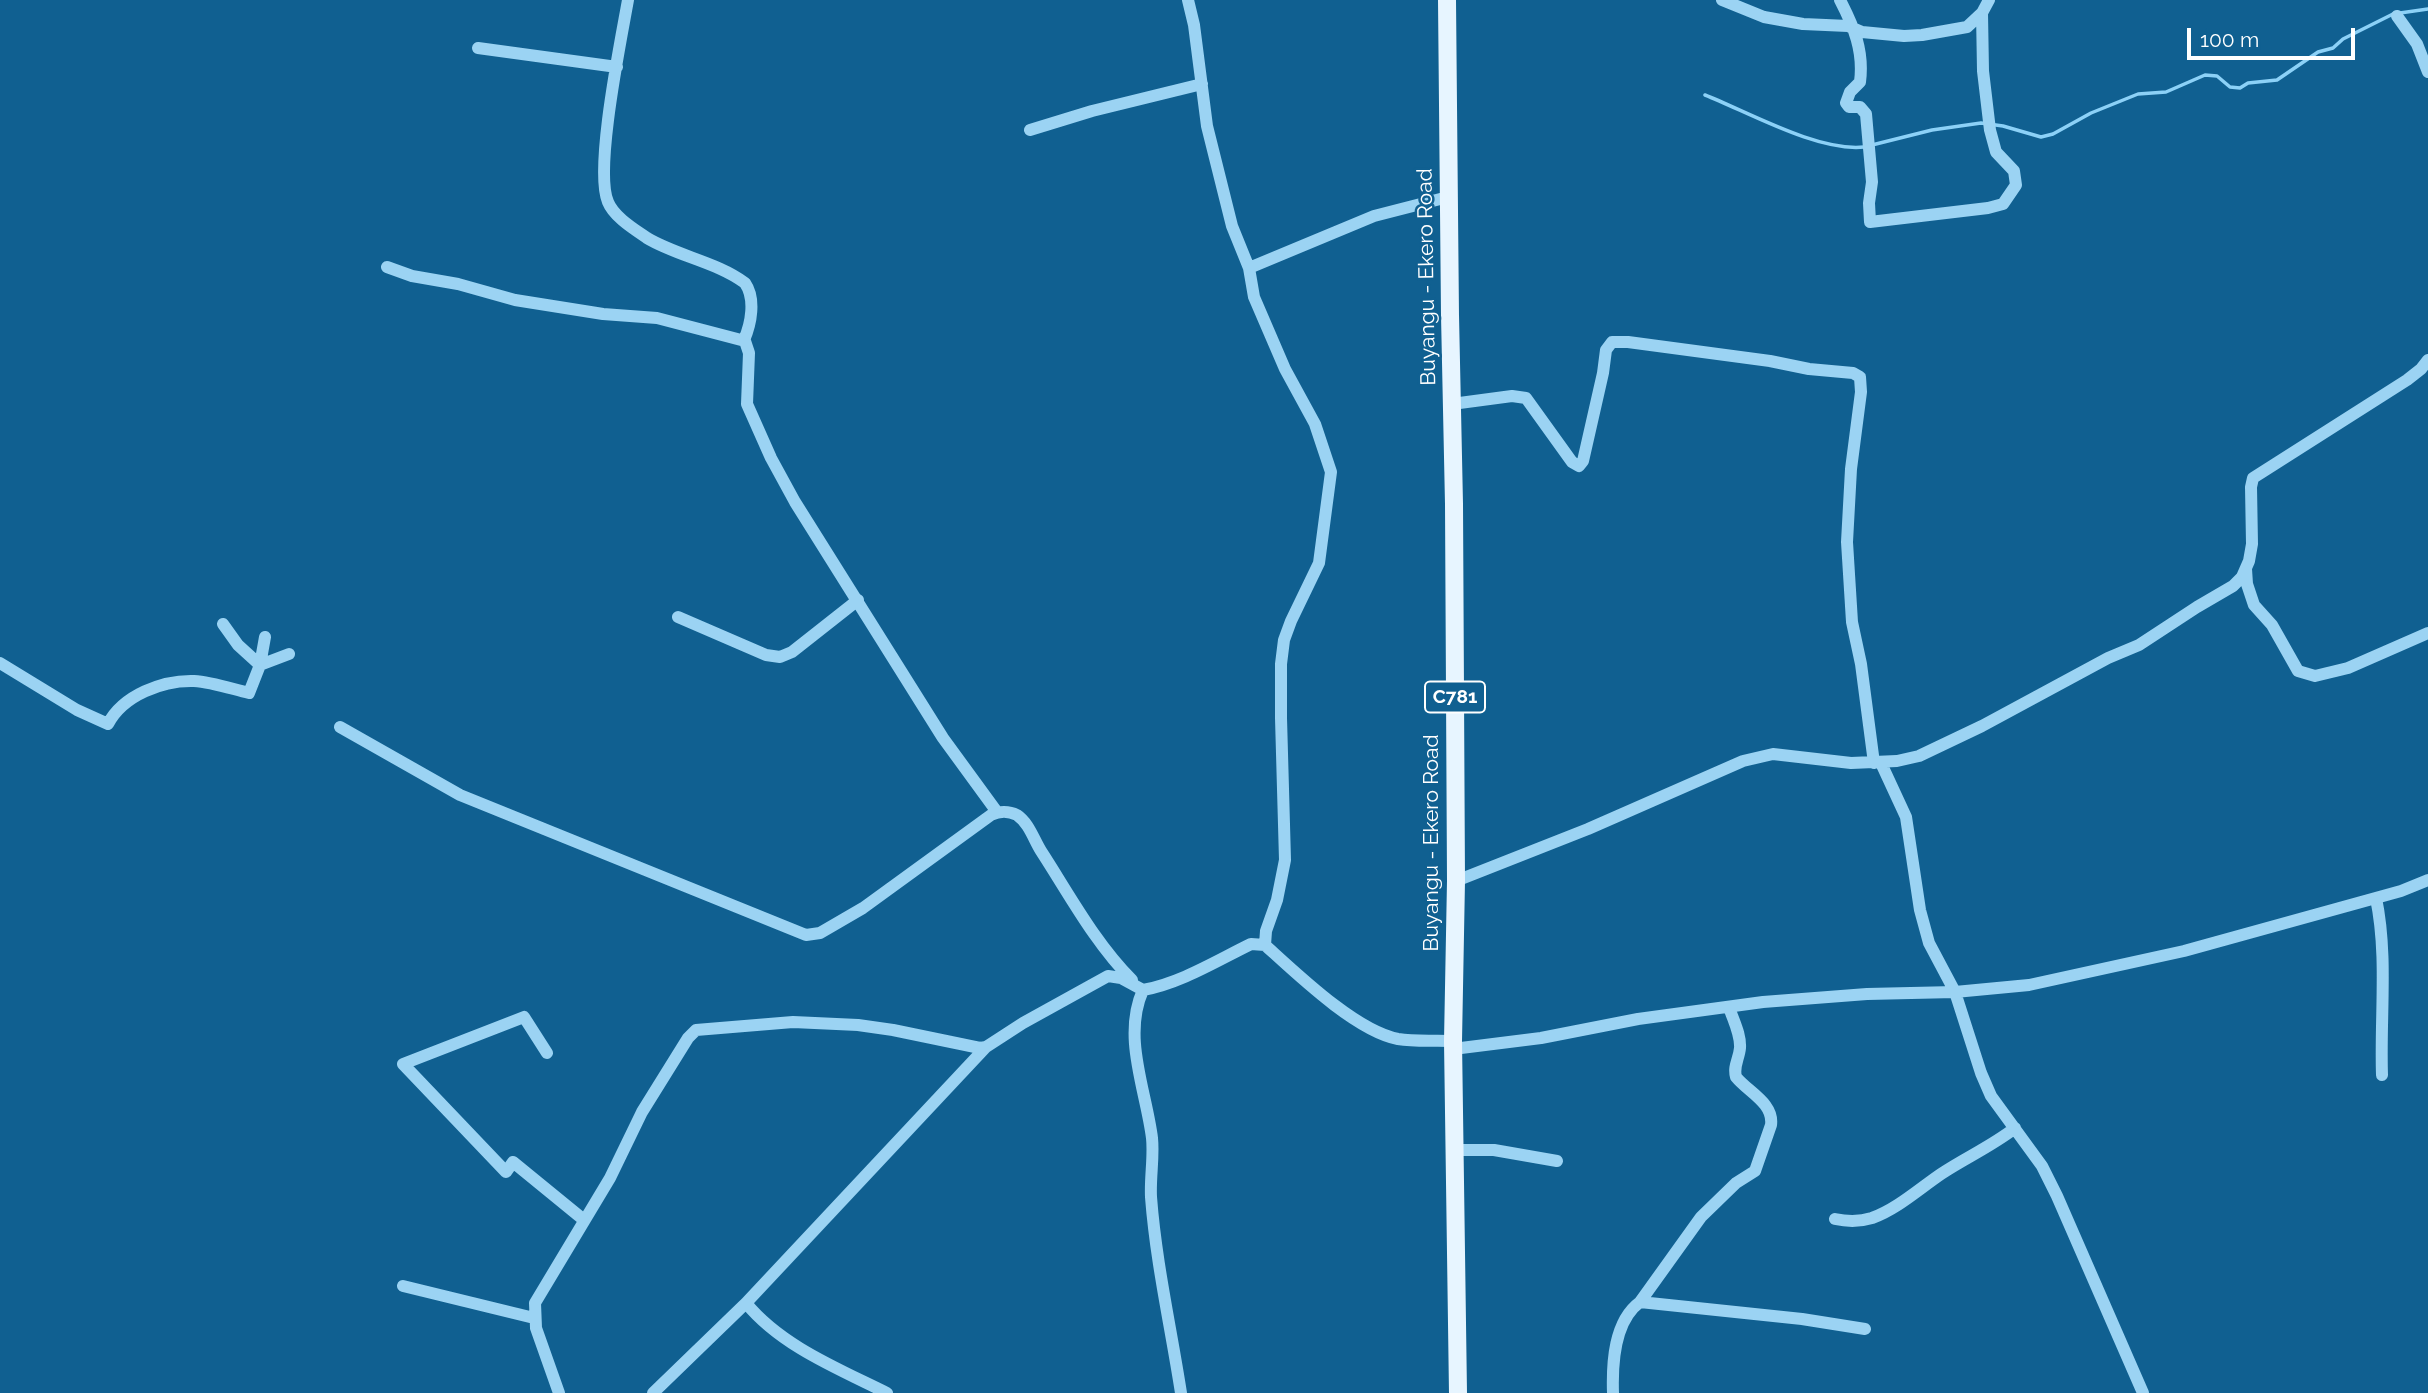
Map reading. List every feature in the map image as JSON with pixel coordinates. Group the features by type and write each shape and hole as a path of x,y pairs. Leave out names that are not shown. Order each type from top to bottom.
{"main road":[{"name":"Buyangu - Ekero Road","path":"1447,0 1454,503 1456,881 1453,1045 1458,1393"}],"street":[{"path":"628,0 604,163 603,179 608,204 615,213 649,239 745,284 752,301 744,340"},
{"path":"1188,0 1194,25 1207,126 1232,226 1249,268 1254,297 1285,369 1315,424 1331,472 1319,563 1291,621 1282,652 1285,860 1278,900 1266,931 1265,945"},
{"path":"1723,0 1764,17 1803,24 1848,26 1862,32 1904,36 1962,29 1982,13 1989,0"},
{"path":"1840,0 1855,29 1860,50 1860,82 1850,92 1846,103 1849,107 1860,107 1866,114 1872,182 1870,222 1988,208 2003,204 2017,186 2014,171 1996,152 1990,130 1983,71 1982,13"},
{"path":"2397,16 2417,44 2428,72"},
{"path":"478,48 617,67"},
{"path":"1030,130 1202,83"},
{"path":"1249,268 1374,216 1448,197"},
{"path":"387,267 412,276 458,284 515,300 603,314 657,318 744,340 749,354 747,404 795,502 943,738 997,812"},
{"path":"1452,404 1512,396 1525,398 1572,462 1578,466 1583,461 1606,349 1612,342 1770,361 1809,369 1853,373 1860,377 1861,392 1851,469 1847,542 1852,622 1877,763 1906,817 1925,931 1933,953 1955,992 1971,1047 1992,1096 2042,1166 2057,1196 2143,1393"},
{"path":"1456,881 1588,829 1743,761 1773,754 1851,763 1877,763 1919,756 1982,726 2108,658 2139,645 2228,590 2242,577 2252,544 2253,478 2407,380 2428,360"},
{"path":"2245,569 2254,605 2272,625 2298,671 2315,676 2348,668 2428,633"},
{"path":"677,617 766,655 780,657 800,647 858,600"},
{"path":"223,624 238,645 260,665"},
{"path":"0,663 77,710 108,724 114,712 134,698 164,684 196,681 249,693 260,665 265,637"},
{"path":"260,665 289,654"},
{"path":"341,727 460,795 806,935 820,933 863,908 997,812 1009,812 1025,822 1115,962 1143,990"},
{"path":"653,1393 746,1303 986,1047 1023,1023 1108,976 1121,978 1143,990 1177,980 1251,944 1265,945 1348,1014 1378,1032 1398,1039 1453,1045 1541,1038 1638,1019 1763,1002 1867,994 1955,992 2029,985 2185,951 2401,891 2428,880"},
{"path":"2376,898 2382,947 2382,1075"},
{"path":"1143,990 1134,1015 1136,1053 1151,1128 1151,1196 1181,1393"},
{"path":"1613,1393 1613,1351 1625,1322 1701,1217 1736,1183 1755,1171 1771,1125 1772,1117 1763,1101 1736,1077 1739,1037 1729,1007"},
{"path":"547,1053 524,1017 404,1064 506,1172 513,1162 584,1220"},
{"path":"559,1393 534,1318 537,1298 610,1178 642,1112 688,1038 696,1030 793,1022 858,1025 975,1048 986,1047"},
{"path":"1835,1219 1851,1223 1874,1217 2015,1128"},
{"path":"1455,1150 1494,1150 1557,1161"},
{"path":"404,1286 534,1318"},
{"path":"1640,1302 1802,1319 1865,1329"},
{"path":"746,1303 788,1339 887,1393"}],"waterway":[{"path":"2400,13 2428,9"},
{"path":"1872,145 1932,130 1981,123 2041,137 2053,134 2091,113 2138,94 2166,92 2205,75 2217,76 2230,87 2240,88 2248,83 2277,80 2318,52 2333,48 2343,39 2393,14"},
{"path":"1705,95 1805,137 1846,147 1864,147"}]}
